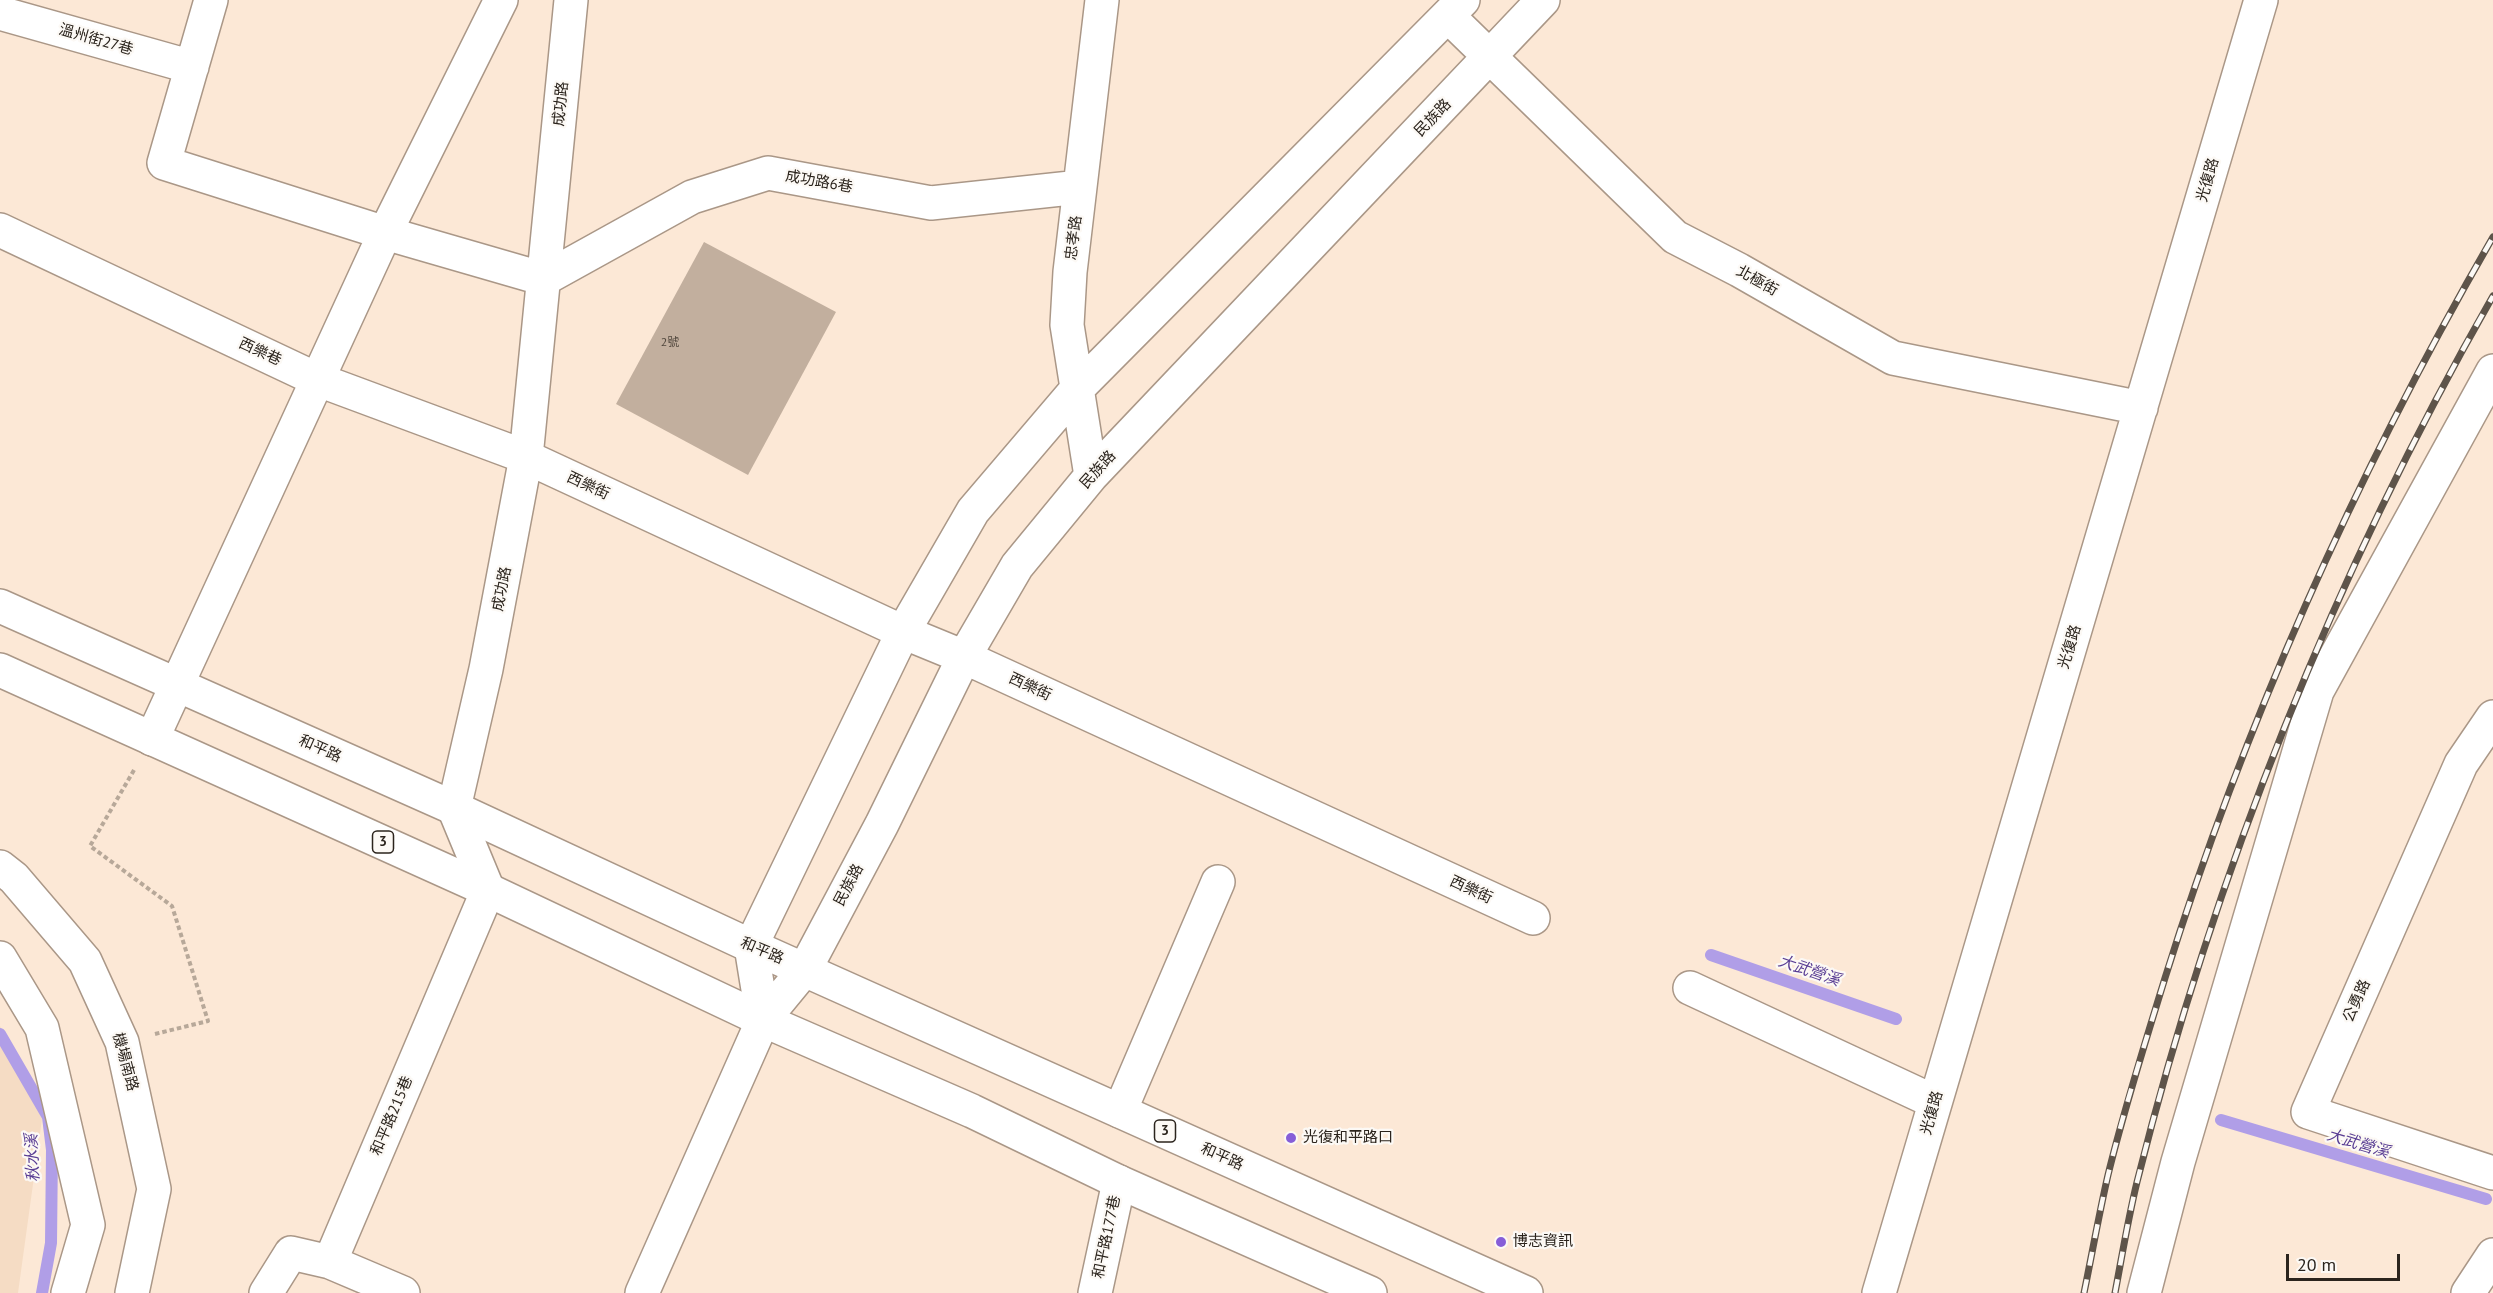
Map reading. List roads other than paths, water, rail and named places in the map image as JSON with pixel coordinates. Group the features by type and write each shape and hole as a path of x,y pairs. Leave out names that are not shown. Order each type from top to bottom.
{"street":[{"path":"211,0 164,163 385,233 544,279"},
{"path":"152,739 316,379 385,233 501,0"},
{"name":"成功路","path":"454,808 486,669 526,457 571,0"},
{"name":"忠孝路","path":"1091,476 1067,325 1070,272 1102,0"},
{"name":"民族路","path":"642,1293 763,1020 805,969 882,824 964,657 1017,566 1091,476 1543,0"},
{"name":"光復路","path":"1879,1293 2261,0"},
{"path":"763,1020 751,946 903,632 973,511 1077,389 1456,8"},
{"name":"北極街","path":"1456,8 1491,57 1675,237 1739,270 1893,358 2141,408"},
{"name":"溫州街27巷","path":"0,13 192,67"},
{"name":"成功路6巷","path":"544,279 692,197 768,173 931,203 1080,188"},
{"name":"西樂巷","path":"0,230 316,379 526,457"},
{"path":"2144,1293 2178,1162 2317,692 2493,372"},
{"name":"西樂街","path":"526,457 903,632 964,657 1533,918"},
{"name":"和平路","path":"0,606 454,808 751,946 1526,1293"},
{"name":"3","path":"0,670 488,890 763,1020 972,1111 1119,1182 1370,1293"},
{"name":"公勇路","path":"2493,717 2461,764 2308,1112 2493,1173"},
{"path":"454,808 488,890"},
{"name":"機場南路","path":"0,867 14,878 85,961 122,1042 154,1189 132,1293"},
{"path":"1120,1111 1218,882"},
{"name":"和平路215巷","path":"330,1262 488,890"},
{"path":"0,958 42,1028 87,1225 68,1293"},
{"path":"1690,988 1935,1102"},
{"name":"和平路177巷","path":"1095,1293 1119,1182"},
{"path":"266,1293 291,1253 330,1262 403,1293"},
{"path":"2468,1293 2493,1255"}],"waterway":[{"name":"大武營溪","path":"1711,955 1896,1019"},
{"name":"秋水溪","path":"0,1034 48,1117 52,1150 51,1243 42,1293"},
{"name":"大武營溪","path":"2221,1120 2486,1199"}],"railway":[{"path":"2084,1293 2108,1175 2128,1101 2165,978 2231,786 2269,691 2351,506 2443,325 2493,237"},
{"path":"2115,1293 2137,1182 2168,1067 2203,952 2242,839 2331,616 2435,401 2493,296"}],"place":[{"name":"光復和平路口","path":"1291,1138"},
{"name":"博志資訊","path":"1501,1242"}]}
